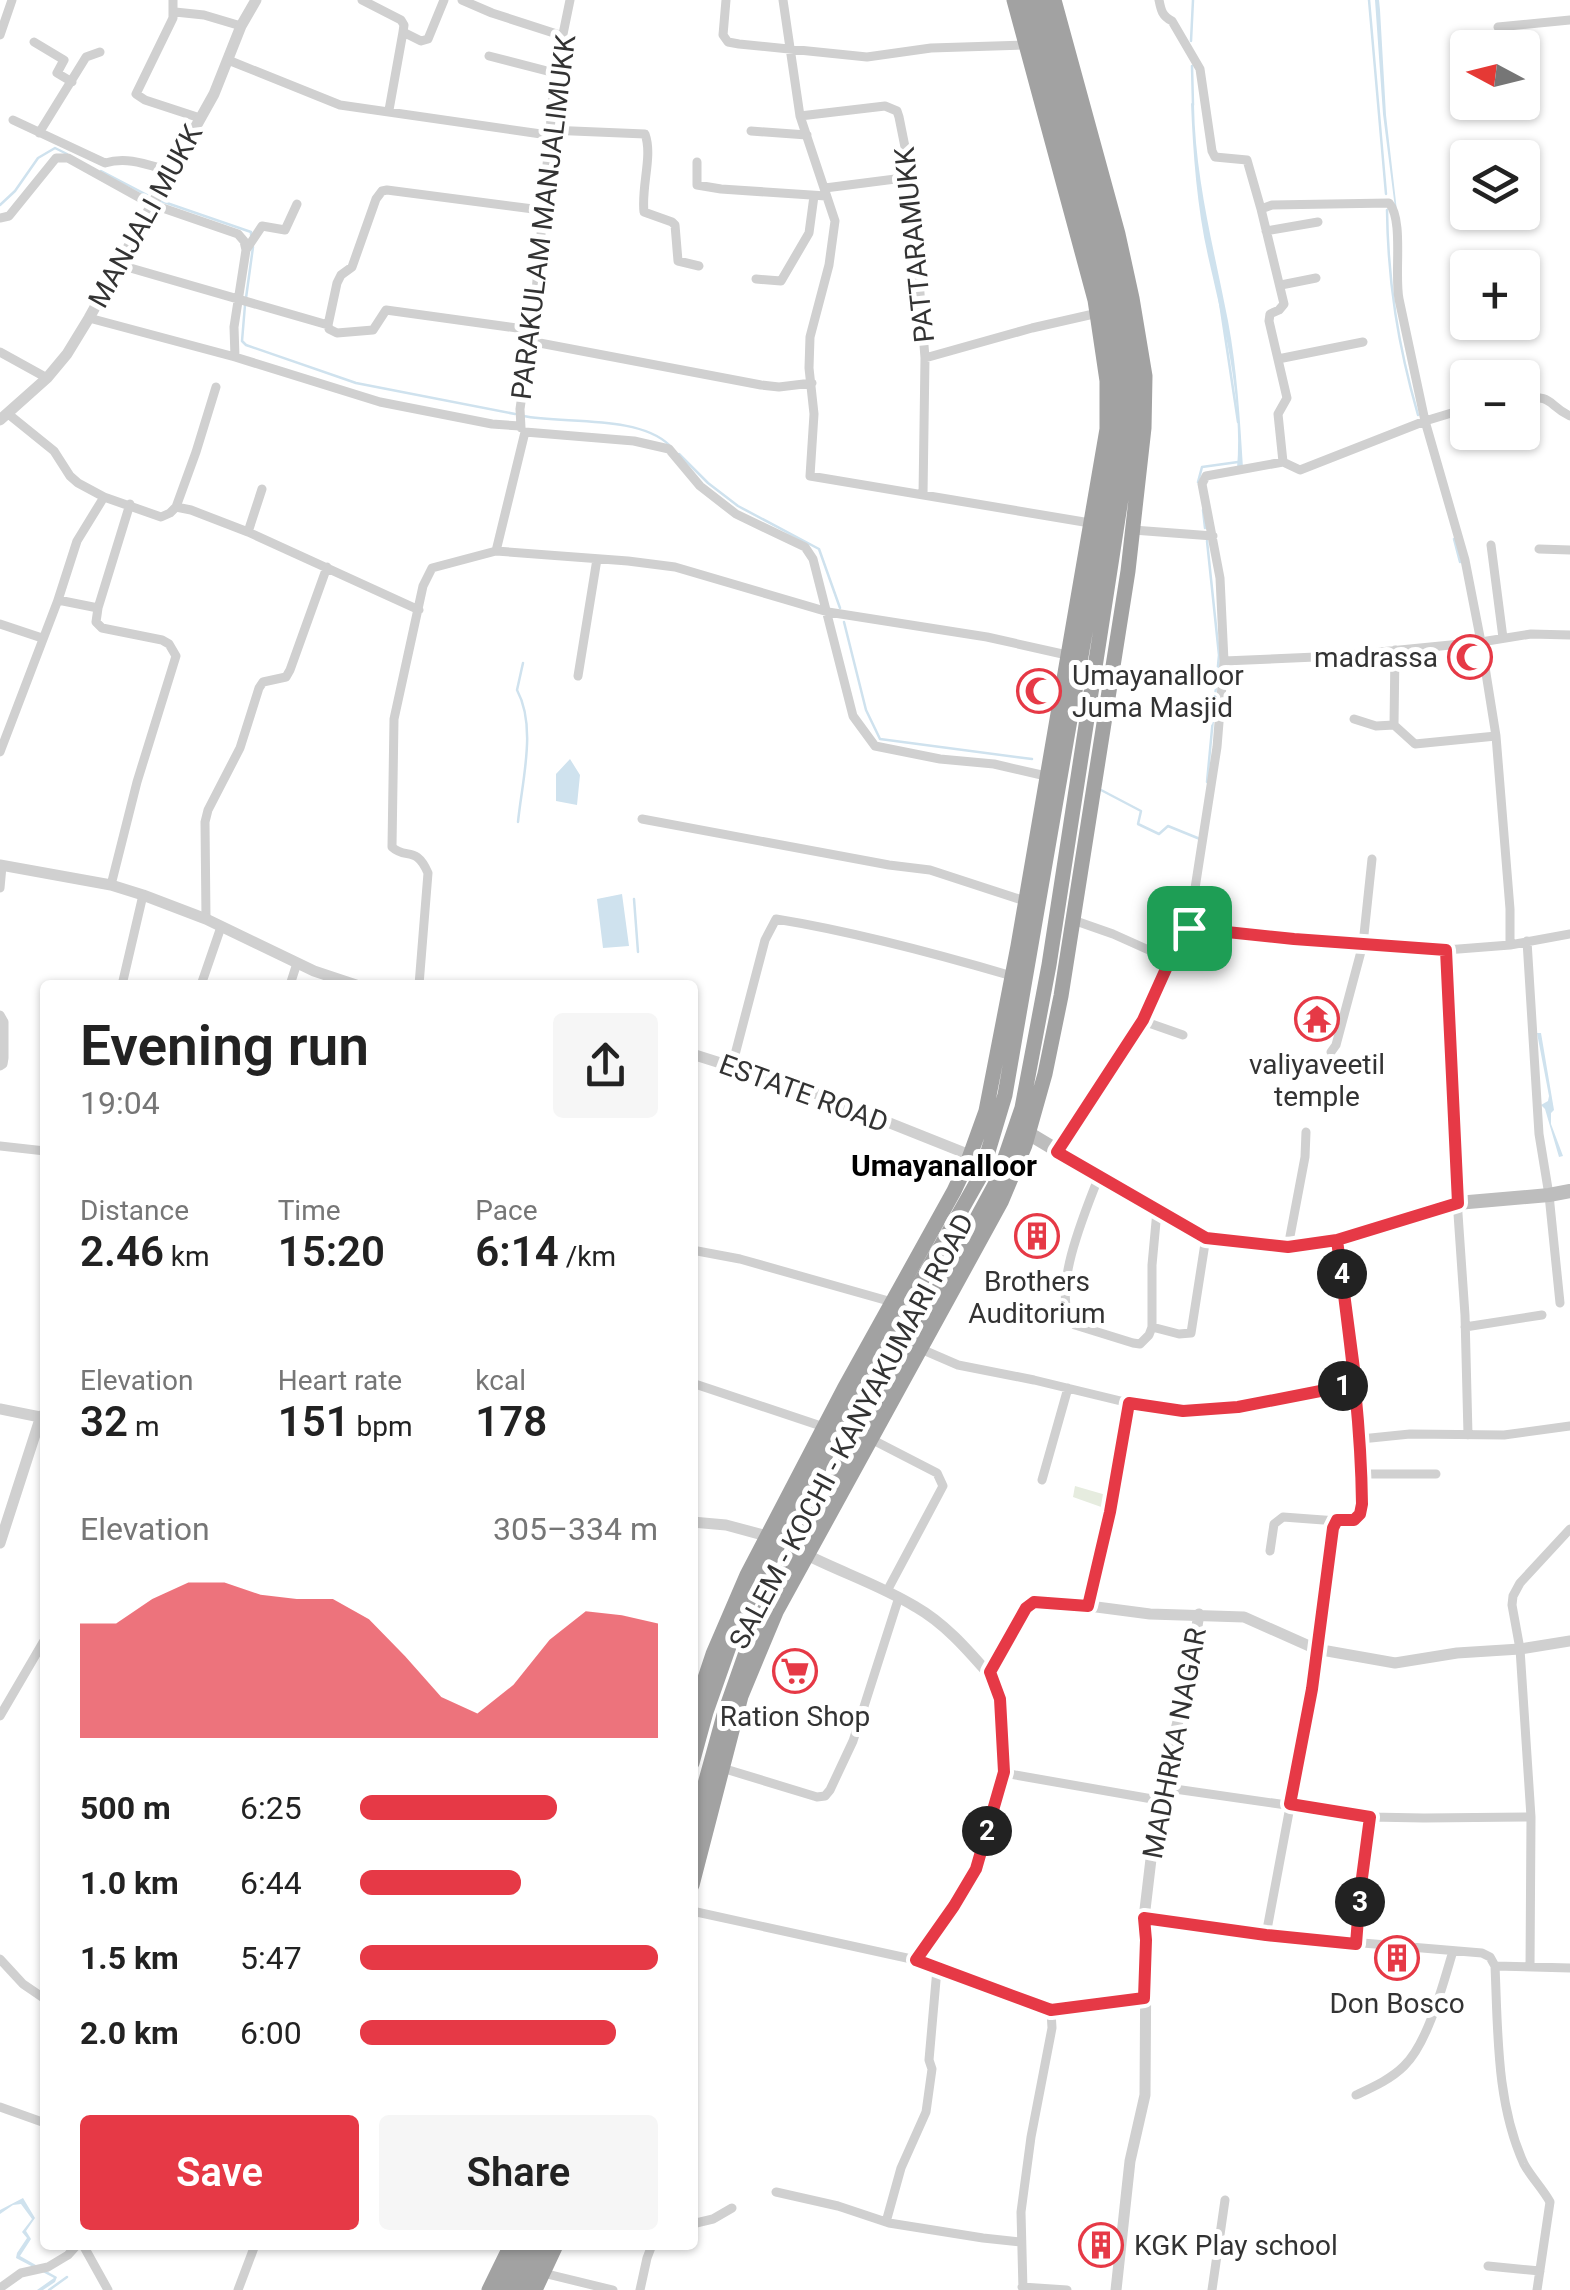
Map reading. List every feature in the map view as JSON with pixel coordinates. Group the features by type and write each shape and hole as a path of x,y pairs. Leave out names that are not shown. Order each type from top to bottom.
{"highway":[{"name":"SALEM - KOCHI - KANYAKUMARI ROAD","path":"698,1699 713,1654 767,1536 970,1155 986,1111 1012,976 1107,429 1107,381 1098,314 1014,0"},
{"path":"698,1742 738,1622 862,1386 980,1175 1005,1095 1106,512 1118,403 1117,362 1095,248 1029,0"},
{"path":"698,1808 724,1715 755,1627 997,1181 1022,1108 1049,965 1130,446 1132,402 1131,356 1122,309 1043,0"},
{"name":"SALEM - KOCHI - KANYAKUMARI ROAD","path":"698,1862 741,1696 776,1612 1001,1202 1028,1133 1053,1035 1133,530 1144,428 1145,376 1118,234 1054,0"},
{"path":"489,2290 509,2250"},
{"path":"504,2290 522,2250"},
{"path":"520,2290 538,2250"},
{"path":"535,2290 554,2250"}],"main road":[{"path":"1028,1133 1206,1238 1288,1247 1337,1240 1458,1203 1570,1190"}],"street":[{"path":"0,35 12,0"},
{"path":"173,0 174,12 136,94 200,118"},
{"name":"MANJALI MUKK","path":"256,0 241,26 214,94 89,318 48,378 3,417 54,451 78,483 104,497 161,517 176,507 191,510 420,610"},
{"path":"362,0 404,25 389,110"},
{"path":"403,32 421,41 428,39 444,0"},
{"path":"462,0 492,14 563,36"},
{"name":"PARAKULAM MANJALIMUKK","path":"496,551 521,427 554,73 570,0"},
{"path":"726,0 723,35 728,42 868,57 932,48 1025,45"},
{"path":"782,0 800,116 834,221 829,265 810,337 814,414 810,476 1090,523"},
{"path":"1159,0 1162,12 1172,21 1200,69 1214,157 1247,160 1284,304 1270,314 1269,321 1287,398 1278,414 1283,462"},
{"path":"174,12 204,15 241,26"},
{"path":"1498,26 1570,20"},
{"path":"34,42 64,60 57,73 72,82"},
{"path":"40,133 86,58 100,52"},
{"path":"489,56 554,73"},
{"path":"228,60 340,105 549,132 642,133 647,136 648,158 642,196 644,212 672,222 678,260 700,266"},
{"name":"PATTARAMUKK","path":"800,116 892,107 899,117 912,177 925,358 922,495"},
{"path":"13,120 105,163 131,160 170,171"},
{"path":"751,132 807,135"},
{"path":"0,218 9,216 56,158 68,158 151,204 238,234 246,250 234,327 235,357"},
{"path":"697,162 697,185 721,189 822,193 912,177"},
{"path":"541,210 382,191 352,267 337,283 329,330 373,330 386,310 761,385 812,383"},
{"path":"756,279 782,281 809,233 822,193"},
{"path":"1260,209 1272,204 1382,201 1394,207 1396,286 1425,420 1465,560 1496,736 1510,945"},
{"path":"246,250 262,226 285,230 296,204"},
{"path":"1266,231 1318,222"},
{"path":"120,266 328,325"},
{"path":"1280,284 1316,278"},
{"name":"PATTARAMUKK","path":"925,358 1098,314"},
{"path":"89,318 235,357 380,402 492,424 634,441 669,449 700,486 736,514 805,546 814,559 853,716 875,746 1046,776"},
{"path":"1278,360 1363,342"},
{"path":"0,352 48,378"},
{"path":"176,507 216,386"},
{"path":"1540,398 1550,400 1570,416"},
{"path":"1057,1152 1143,1020 1189,928 1217,747 1224,661 1220,578 1203,479 1283,462 1300,470 1450,413"},
{"path":"248,532 262,490"},
{"path":"0,752 77,541 104,497"},
{"path":"110,886 176,656 162,640 102,628 96,622 130,504"},
{"path":"1133,530 1213,536"},
{"path":"1491,545 1504,638"},
{"path":"1540,549 1570,550"},
{"path":"419,980 428,874 414,854 398,852 392,846 394,719 424,586 432,568 496,551 676,567 828,612 1067,655"},
{"path":"578,676 596,559"},
{"path":"206,919 208,810 240,748 259,688 263,682 286,678 290,670 327,567"},
{"path":"58,600 98,608"},
{"path":"0,624 42,638"},
{"path":"1224,661 1339,656 1531,634 1570,635"},
{"path":"1394,650 1394,725"},
{"path":"1354,719 1376,726 1394,725 1415,744 1496,736"},
{"path":"642,818 930,870 1025,900"},
{"path":"1331,1052 1363,944 1372,859"},
{"path":"0,888 1,866 110,886 206,919 297,964 342,980"},
{"path":"123,980 143,895"},
{"path":"732,1066 768,932 776,919 891,942 1012,976"},
{"path":"1072,920 1170,960"},
{"path":"203,980 221,927"},
{"path":"1189,928 1446,950 1510,945 1570,934"},
{"path":"1527,942 1539,1134 1560,1303"},
{"path":"1446,950 1468,1434"},
{"path":"292,980 297,964"},
{"path":"0,1015 4,1022 4,1058 0,1066"},
{"path":"1143,1020 1182,1034"},
{"name":"ESTATE ROAD","path":"698,1056 812,1092 970,1155"},
{"path":"1288,1247 1306,1132"},
{"path":"0,1146 40,1151"},
{"path":"1100,1176 1076,1235 1066,1282 1068,1315 1075,1325 1133,1343 1145,1340 1152,1327 1152,1265 1158,1211"},
{"path":"1152,1327 1190,1333 1206,1238"},
{"path":"1270,1551 1274,1524 1284,1516 1354,1520 1360,1514 1361,1439 1337,1240"},
{"path":"698,1251 740,1259 892,1302"},
{"path":"1465,1327 1542,1316"},
{"path":"920,1348 958,1365 1183,1411 1238,1407 1356,1384"},
{"path":"698,1385 824,1426"},
{"path":"1042,1480 1068,1388"},
{"path":"1088,1606 1129,1403"},
{"path":"0,1409 40,1413"},
{"path":"0,1543 40,1425"},
{"path":"1361,1439 1410,1434 1504,1435 1570,1426"},
{"path":"722,1768 816,1798 830,1790 853,1740 893,1594 943,1486 937,1473 871,1439"},
{"path":"1362,1474 1436,1474"},
{"path":"1266,1935 1312,1689 1331,1535 1337,1520"},
{"path":"698,1523 767,1536"},
{"path":"1530,1967 1532,1817 1520,1649 1512,1605 1516,1589 1570,1528"},
{"path":"807,1555 920,1608 990,1672 1000,1699 1004,1772 976,1869 916,1960"},
{"path":"990,1672 1026,1608 1034,1602 1136,1613 1244,1616 1316,1649 1396,1663 1569,1643"},
{"name":"MADHRKA NAGAR","path":"1116,2290 1130,2161 1145,2096 1144,1918 1159,1793 1186,1686 1199,1614"},
{"path":"0,1716 40,1650"},
{"path":"1004,1772 1159,1793 1290,1804 1370,1817 1532,1817"},
{"path":"1356,1944 1370,1817"},
{"path":"698,1912 916,1960 1051,2010 1144,1998"},
{"path":"1144,1918 1266,1935 1482,1952 1490,1958 1494,1966 1499,2052 1510,2126 1526,2167 1550,2202 1538,2290"},
{"path":"1356,2094 1403,2068 1418,2050 1454,1951"},
{"path":"0,1959 40,1995"},
{"path":"1494,1966 1570,1968"},
{"path":"886,2222 901,2168 926,2112 937,1968"},
{"path":"1051,2010 1052,2028 1030,2137 1021,2212 1023,2288 1066,2290"},
{"path":"0,2107 40,2121"},
{"path":"776,2192 886,2222 1021,2242"},
{"path":"1212,2290 1225,2200"},
{"path":"698,2223 732,2208"},
{"path":"0,2288 21,2273 48,2267 73,2250"},
{"path":"83,2250 108,2290"},
{"path":"238,2290 253,2250"},
{"path":"640,2290 650,2250"},
{"path":"1488,2266 1540,2271"},
{"path":"543,2273 613,2290"}],"shaded area":[{"path":"1075,1486 1106,1495 1104,1508 1073,1497"}],"water":[{"path":"1375,0 1379,0 1397,211 1383,114"},
{"path":"1191,103 1202,186 1234,357 1243,468 1237,469 1235,388 1201,218"},
{"path":"570,759 580,775 577,805 556,801 556,774"},
{"path":"622,894 629,946 603,948 597,899"},
{"path":"1537,1033 1541,1033 1554,1110 1551,1124 1563,1156 1559,1157 1541,1105 1549,1096"},
{"path":"23,2198 35,2218 26,2231 31,2239 20,2256 57,2277 43,2290 37,2290 54,2278 16,2258 27,2238 22,2232 32,2219 21,2204 0,2214 0,2210"}],"waterway":[{"path":"1191,41 1193,0"},
{"path":"1369,0 1386,194"},
{"path":"1192,66 1193,105"},
{"path":"0,205 38,158 55,148 67,154"},
{"path":"101,171 147,195"},
{"path":"161,201 251,235"},
{"path":"1387,210 1395,314 1418,415"},
{"path":"246,298 253,247"},
{"path":"1219,296 1238,422"},
{"path":"245,305 242,341 246,345 356,383 515,414"},
{"path":"523,416 620,425 656,435 669,445"},
{"path":"679,454 738,506 819,549 840,608"},
{"path":"1198,482 1202,467 1238,462"},
{"path":"1203,510 1205,528"},
{"path":"1454,539 1460,562"},
{"path":"1207,541 1219,655 1207,782"},
{"path":"844,622 866,710 880,739 1032,759"},
{"path":"518,822 527,737 517,690 523,663"},
{"path":"1101,790 1141,811 1138,824 1159,834 1168,826 1200,839"},
{"path":"634,899 638,952"},
{"path":"49,2290 67,2277"}],"place":[{"name":"madrassa","path":"1470,657"},
{"name":"Umayanalloor Juma Masjid","path":"1039,691"},
{"name":"valiyaveetil temple","path":"1317,1019"},
{"name":"Brothers Auditorium","path":"1037,1236"},
{"name":"Ration Shop","path":"795,1671"},
{"name":"Don Bosco","path":"1397,1958"},
{"name":"KGK Play school","path":"1101,2245"}],"district":[{"name":"Umayanalloor","path":"944,1166"}],"route":[{"path":"1189,928 1143,1020 1057,1152 1206,1238 1288,1247 1337,1240 1356,1384 1238,1407 1183,1411 1129,1403 1088,1606 1034,1602 1026,1608 990,1672 1000,1699 1004,1772 976,1869 916,1960 1051,2010 1144,1998 1144,1918 1356,1944 1370,1817 1290,1804 1312,1689 1333,1528 1337,1520 1354,1520 1362,1504 1356,1384 1337,1240 1458,1203 1446,950 1189,928"}]}
